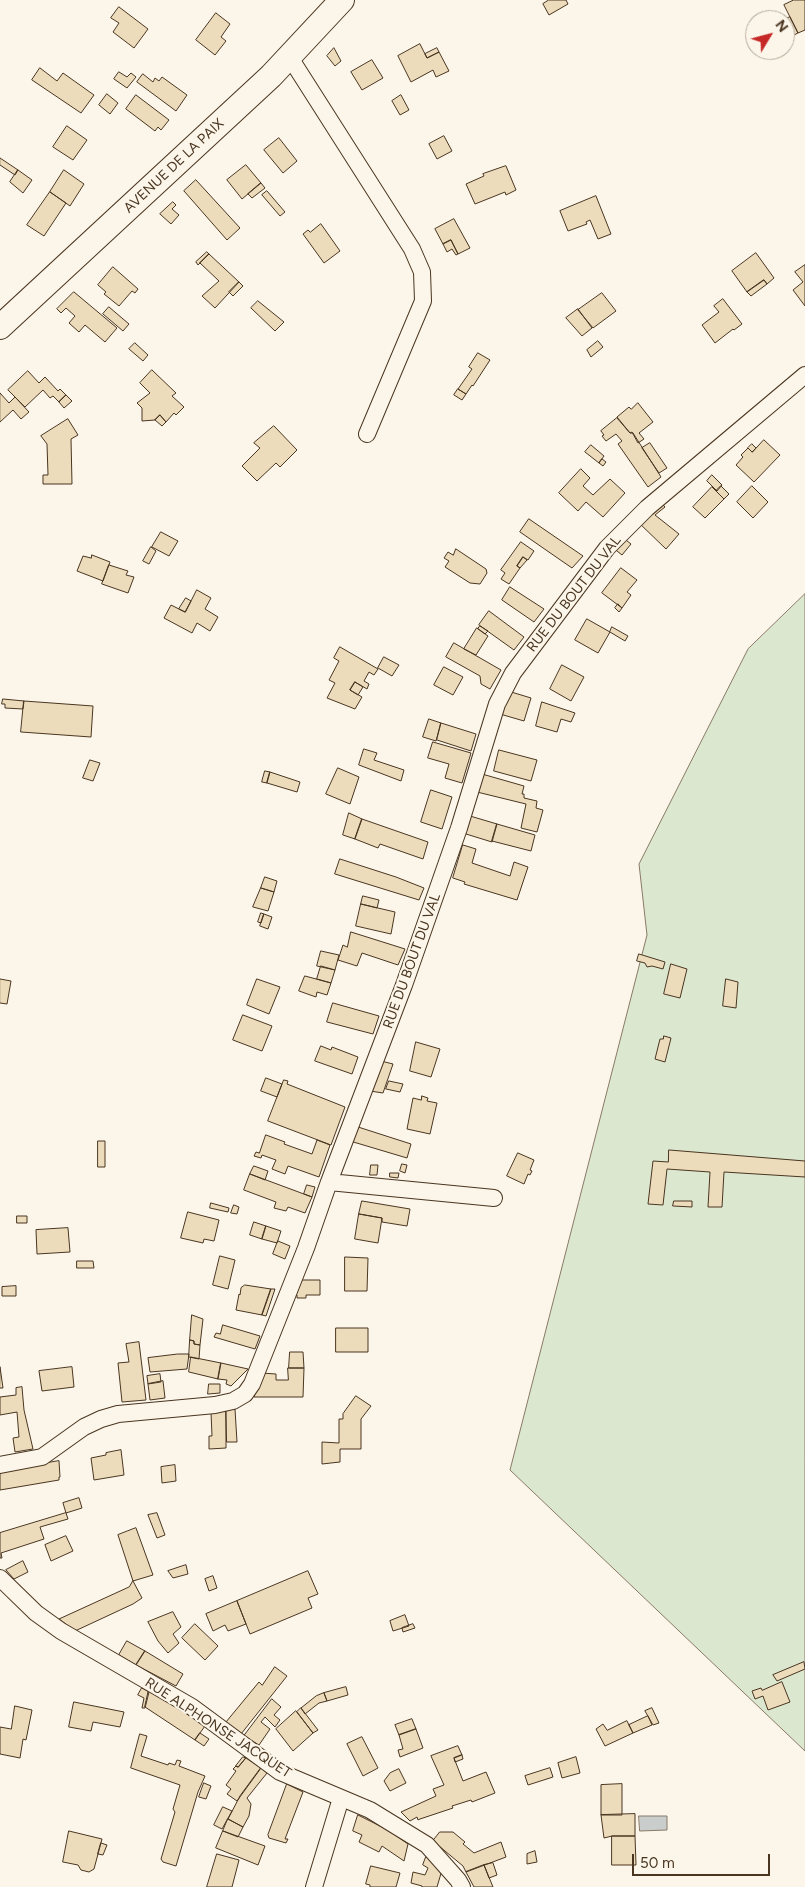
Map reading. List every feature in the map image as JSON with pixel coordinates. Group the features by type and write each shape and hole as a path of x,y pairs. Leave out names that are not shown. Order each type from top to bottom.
{"main road":[{"name":"AVENUE DE LA PAIX","path":"0,327 217,127 289,56 342,0"}],"street":[{"path":"289,56 412,249 422,272 423,301 367,434"},
{"name":"RUE DU BOUT DU VAL","path":"0,1465 42,1457 84,1427 118,1414 214,1405 233,1401 245,1394 252,1384 306,1248 404,985 459,828 498,704 513,673 607,548 647,508 805,375"},
{"path":"329,1182 494,1198"},
{"name":"RUE ALPHONSE JACQUET","path":"0,1578 36,1613 61,1631 192,1707 280,1772 370,1810 426,1845 458,1880 462,1887"},
{"path":"314,1887 341,1798"}],"green space":[{"path":"805,594 805,1751 510,1470 647,935 639,864 748,649"}],"shaded area":[{"path":"639,1816 667,1816 667,1830 640,1831"}],"building":[{"path":"549,0 566,0 568,4 549,15 543,4"},
{"path":"794,0 805,0 805,30 798,33 795,27 795,10 786,10 784,5"},
{"path":"119,7 148,29 134,48 113,32 119,23 111,18"},
{"path":"216,13 230,24 221,37 226,41 215,55 196,40"},
{"path":"420,44 427,58 439,52 449,71 436,77 433,70 411,82 398,56"},
{"path":"334,48 341,61 335,66 327,56"},
{"path":"437,48 439,52 427,58 425,54"},
{"path":"372,60 383,78 362,90 351,72"},
{"path":"40,68 57,81 63,73 94,95 81,113 32,80"},
{"path":"119,72 127,77 131,73 136,77 127,88 114,79"},
{"path":"143,74 153,82 155,78 159,81 162,77 187,95 176,111 137,82"},
{"path":"107,94 118,103 110,114 99,105"},
{"path":"136,95 169,120 161,130 158,127 155,131 126,109"},
{"path":"401,95 409,110 400,115 392,101"},
{"path":"67,126 87,140 73,160 53,147"},
{"path":"444,136 452,151 437,159 429,144"},
{"path":"279,138 297,161 283,173 264,150"},
{"path":"0,158 18,170 15,175 0,165"},
{"path":"246,165 261,183 242,199 227,180"},
{"path":"506,166 516,190 506,195 505,192 475,204 466,184 484,176 483,174"},
{"path":"18,170 32,180 23,193 10,182"},
{"path":"64,170 84,184 70,206 50,192"},
{"path":"196,180 240,228 227,240 184,191"},
{"path":"261,183 265,188 252,198 248,194"},
{"path":"267,191 285,212 280,216 262,195"},
{"path":"50,192 66,203 44,236 27,225"},
{"path":"596,196 611,234 598,239 590,220 586,222 587,224 568,231 560,211"},
{"path":"173,202 176,205 172,209 179,215 171,224 160,214"},
{"path":"454,219 470,248 458,254 451,240 443,244 435,229"},
{"path":"321,224 340,251 324,263 303,234 308,230 310,232"},
{"path":"451,240 458,254 456,255 452,249 447,252 443,244"},
{"path":"207,252 209,254 198,265 196,262"},
{"path":"756,253 774,278 767,284 764,280 747,292 732,271"},
{"path":"209,254 239,282 215,308 202,296 219,281 200,263"},
{"path":"805,265 805,306 793,290 803,282 795,272"},
{"path":"113,267 138,289 135,293 132,291 119,306 104,294 106,292 98,285"},
{"path":"764,280 767,284 751,296 747,292"},
{"path":"239,282 243,286 233,296 229,292"},
{"path":"74,292 117,328 105,342 85,325 79,332 69,323 75,316 66,308 61,313 57,309"},
{"path":"602,293 616,311 593,328 578,310"},
{"path":"723,299 742,324 715,343 702,325 719,312 714,306"},
{"path":"258,301 284,322 275,331 251,308"},
{"path":"109,307 129,324 123,331 103,314"},
{"path":"578,309 592,328 582,336 566,318"},
{"path":"598,341 603,347 591,357 587,350"},
{"path":"135,343 148,355 143,361 129,349"},
{"path":"478,353 490,360 466,394 458,389 472,369 469,367"},
{"path":"152,370 176,393 172,396 184,407 176,415 174,413 166,422 160,415 155,420 142,421 142,408 137,403 150,393 140,383"},
{"path":"28,371 39,383 45,377 58,391 60,389 66,395 59,402 53,396 50,398 43,390 25,407 8,390"},
{"path":"458,389 466,394 462,400 454,395"},
{"path":"0,393 9,403 15,397 29,412 21,419 13,410 0,422"},
{"path":"66,395 72,401 64,408 59,402"},
{"path":"638,403 653,422 639,433 644,439 638,443 632,432 630,433 617,417 629,407 631,409"},
{"path":"160,415 166,422 162,426 155,420"},
{"path":"617,418 630,433 633,433 661,477 648,487 618,444 622,441 616,434 606,441 602,436 604,435 601,431"},
{"path":"68,419 78,435 71,439 72,484 43,484 43,475 48,475 47,444 41,436"},
{"path":"274,426 297,450 280,467 276,463 257,481 242,466 260,448 254,443"},
{"path":"764,440 780,455 754,482 736,465 743,457 741,455 748,448 752,452"},
{"path":"650,443 667,468 659,473 642,448"},
{"path":"752,444 756,448 752,452 748,448"},
{"path":"591,445 604,456 599,463 585,452"},
{"path":"602,459 606,462 603,466 599,463"},
{"path":"581,469 590,478 583,486 593,495 610,479 625,493 603,517 586,502 578,511 559,493"},
{"path":"712,475 722,485 717,491 707,481"},
{"path":"721,486 729,494 724,499 716,491"},
{"path":"752,486 768,502 753,518 737,502"},
{"path":"712,487 724,499 705,518 693,507"},
{"path":"659,500 665,507 655,515 679,534 666,549 637,521"},
{"path":"529,519 583,556 572,568 520,532"},
{"path":"161,532 178,541 169,556 152,547"},
{"path":"621,536 631,544 622,555 612,547"},
{"path":"521,542 534,551 528,560 523,557 517,566 520,568 509,584 501,579 505,573 501,570"},
{"path":"151,547 156,551 149,564 143,561"},
{"path":"456,549 486,569 487,573 480,584 470,583 445,567 449,561 444,558 448,552 453,555"},
{"path":"92,555 110,562 103,581 77,571 83,556 91,558"},
{"path":"523,557 527,560 520,568 517,566"},
{"path":"109,565 128,571 126,575 134,577 128,593 102,584"},
{"path":"621,568 637,580 627,592 631,595 622,608 602,593"},
{"path":"510,587 544,609 534,622 502,600"},
{"path":"197,590 211,598 205,609 218,617 210,631 197,623 192,633 164,618 171,605 185,612"},
{"path":"186,598 191,601 185,612 179,609"},
{"path":"618,604 622,608 619,612 615,608"},
{"path":"489,611 524,637 514,650 479,625"},
{"path":"587,619 610,632 598,653 575,640"},
{"path":"480,626 488,631 485,634 478,629"},
{"path":"612,627 628,636 625,641 610,632"},
{"path":"477,628 488,636 476,655 464,649"},
{"path":"454,643 501,670 490,689 481,684 480,676 446,657"},
{"path":"340,647 378,669 374,675 369,672 364,681 369,684 367,689 355,682 350,690 362,697 355,709 327,698 335,683 329,680 339,661 334,658"},
{"path":"384,657 399,665 392,676 378,668"},
{"path":"562,665 584,677 571,701 550,689"},
{"path":"444,667 463,677 453,695 434,685"},
{"path":"355,682 363,687 358,695 350,690"},
{"path":"508,691 531,698 524,721 500,714"},
{"path":"3,699 24,701 23,709 5,708 5,704 2,704"},
{"path":"24,701 93,706 91,737 21,732"},
{"path":"542,702 575,713 571,722 561,719 557,732 536,726"},
{"path":"429,719 441,723 436,741 423,737"},
{"path":"441,723 476,734 471,751 437,740"},
{"path":"433,742 471,753 462,783 445,778 449,764 428,758"},
{"path":"364,749 377,753 374,760 404,770 401,781 359,765"},
{"path":"499,750 537,760 531,781 494,771"},
{"path":"90,760 100,763 93,781 83,778"},
{"path":"338,768 359,777 350,804 326,794"},
{"path":"265,771 270,772 267,783 262,782"},
{"path":"270,772 300,782 297,792 267,783"},
{"path":"482,774 524,786 522,794 524,794 524,798 537,801 536,808 543,810 537,832 521,828 526,804 477,792"},
{"path":"431,790 452,797 442,829 421,822"},
{"path":"349,813 362,819 355,839 343,835"},
{"path":"470,816 497,824 492,842 466,834"},
{"path":"362,819 428,842 423,859 380,844 378,848 355,839"},
{"path":"497,824 535,835 531,851 492,841"},
{"path":"463,845 476,849 472,863 510,876 514,862 528,867 517,900 464,884 465,882 453,878"},
{"path":"340,859 424,888 419,900 335,874"},
{"path":"265,877 277,881 274,892 261,888"},
{"path":"261,888 274,892 268,911 253,907"},
{"path":"363,896 379,900 377,908 361,904"},
{"path":"361,904 395,912 391,934 356,926"},
{"path":"261,913 264,914 261,923 258,922"},
{"path":"264,914 272,917 268,929 260,926"},
{"path":"351,932 405,949 398,965 362,953 357,966 338,960 343,945 347,947"},
{"path":"321,951 339,955 335,970 317,966"},
{"path":"639,954 665,962 663,969 652,966 647,967 645,963 637,961"},
{"path":"671,964 687,969 680,998 664,994"},
{"path":"321,966 335,970 331,983 317,979"},
{"path":"305,976 331,983 327,995 317,992 316,997 299,991"},
{"path":"0,979 11,981 7,1004 0,1003"},
{"path":"257,979 280,987 269,1014 247,1005"},
{"path":"726,979 738,982 736,1008 723,1006"},
{"path":"333,1003 379,1016 373,1034 327,1022"},
{"path":"243,1015 272,1026 262,1051 233,1040"},
{"path":"664,1036 671,1038 665,1062 655,1059 660,1039 663,1039"},
{"path":"416,1042 440,1049 431,1077 410,1071"},
{"path":"321,1046 331,1050 332,1047 358,1057 352,1074 315,1061"},
{"path":"381,1061 393,1064 383,1093 370,1091"},
{"path":"266,1078 282,1084 277,1097 261,1091"},
{"path":"284,1080 288,1081 287,1084 345,1107 331,1145 268,1121"},
{"path":"389,1081 403,1084 400,1092 386,1089"},
{"path":"422,1096 428,1098 427,1101 437,1103 430,1134 407,1129 413,1098 421,1100"},
{"path":"355,1126 411,1144 407,1158 350,1141"},
{"path":"266,1135 312,1154 317,1140 330,1145 319,1177 288,1166 285,1174 272,1169 276,1160 262,1155 261,1158 254,1156 256,1152 259,1153"},
{"path":"98,1141 105,1141 105,1167 98,1167"},
{"path":"669,1150 805,1161 805,1177 724,1172 722,1207 708,1207 710,1172 667,1169 663,1205 648,1204 653,1161 668,1162"},
{"path":"518,1153 534,1160 530,1170 532,1171 530,1175 528,1174 524,1184 507,1176"},
{"path":"402,1164 407,1165 405,1173 400,1171"},
{"path":"371,1165 378,1165 377,1175 370,1175"},
{"path":"254,1166 268,1171 265,1180 250,1174"},
{"path":"390,1173 399,1173 398,1178 390,1177"},
{"path":"250,1174 312,1197 305,1213 288,1207 286,1211 274,1208 276,1202 244,1190"},
{"path":"307,1185 315,1187 312,1197 304,1194"},
{"path":"362,1201 410,1209 407,1226 382,1222 382,1218 359,1214"},
{"path":"674,1201 692,1201 692,1207 673,1206"},
{"path":"211,1203 229,1208 228,1212 210,1208"},
{"path":"234,1205 239,1207 237,1214 231,1213"},
{"path":"188,1212 219,1220 214,1241 204,1239 203,1243 181,1238"},
{"path":"359,1214 382,1218 378,1243 355,1239"},
{"path":"17,1216 27,1216 27,1223 17,1223"},
{"path":"254,1222 266,1226 262,1239 250,1235"},
{"path":"266,1226 281,1231 277,1243 262,1239"},
{"path":"68,1228 70,1252 37,1254 36,1230"},
{"path":"278,1241 290,1246 285,1259 273,1254"},
{"path":"220,1256 235,1260 228,1289 213,1285"},
{"path":"345,1257 368,1258 367,1291 345,1291"},
{"path":"77,1261 93,1261 94,1268 77,1268"},
{"path":"295,1280 320,1280 320,1295 306,1295 306,1298 297,1298 297,1295 290,1295"},
{"path":"245,1285 271,1289 262,1315 236,1310 241,1288"},
{"path":"16,1286 16,1296 2,1296 2,1287"},
{"path":"271,1289 275,1289 266,1316 262,1315"},
{"path":"192,1315 203,1319 200,1345 194,1344 194,1341 190,1340"},
{"path":"223,1325 260,1336 255,1349 214,1337 216,1333 220,1334"},
{"path":"336,1328 368,1328 368,1352 336,1352"},
{"path":"190,1340 194,1341 194,1344 200,1345 199,1359 189,1357"},
{"path":"139,1342 146,1400 122,1402 118,1363 129,1362 126,1344"},
{"path":"290,1352 303,1352 304,1368 289,1368"},
{"path":"189,1354 187,1369 150,1372 148,1358"},
{"path":"191,1357 221,1363 218,1379 189,1372"},
{"path":"221,1363 248,1369 231,1386 226,1384 227,1380 218,1379"},
{"path":"0,1367 3,1388 0,1388"},
{"path":"72,1367 74,1387 42,1391 39,1371"},
{"path":"288,1368 304,1368 303,1397 254,1397 261,1373 276,1374 276,1380 288,1380"},
{"path":"160,1374 161,1382 148,1384 147,1376"},
{"path":"163,1381 165,1398 150,1400 148,1384"},
{"path":"209,1384 220,1384 220,1393 208,1394"},
{"path":"22,1387 24,1410 33,1449 15,1452 13,1438 19,1437 17,1412 0,1415 0,1397 16,1395 16,1388"},
{"path":"356,1396 371,1406 361,1419 361,1449 340,1449 340,1462 322,1464 322,1442 339,1443 339,1419 343,1419 343,1414"},
{"path":"226,1409 235,1409 237,1442 227,1442"},
{"path":"226,1411 226,1448 209,1449 209,1436 212,1436 211,1412"},
{"path":"121,1450 124,1475 94,1480 91,1458"},
{"path":"59,1461 59,1480 0,1490 0,1471"},
{"path":"175,1465 176,1481 162,1483 161,1467"},
{"path":"79,1498 82,1508 66,1513 63,1503"},
{"path":"66,1513 68,1519 40,1527 44,1539 1,1553 2,1558 0,1558 0,1533"},
{"path":"157,1513 165,1535 157,1538 148,1515"},
{"path":"136,1528 153,1575 133,1581 118,1535"},
{"path":"66,1536 73,1551 51,1561 45,1545"},
{"path":"23,1561 28,1572 14,1579 6,1570"},
{"path":"186,1565 188,1574 173,1578 168,1571"},
{"path":"308,1571 318,1594 308,1598 312,1608 250,1634 237,1601"},
{"path":"213,1576 217,1588 209,1591 205,1579"},
{"path":"133,1581 142,1598 133,1604 75,1631 59,1619 129,1587"},
{"path":"237,1601 246,1624 228,1631 225,1625 213,1631 206,1614"},
{"path":"173,1612 181,1627 173,1634 179,1643 168,1653 158,1641 148,1622"},
{"path":"405,1615 409,1626 393,1631 390,1621"},
{"path":"195,1624 218,1646 205,1660 182,1638"},
{"path":"413,1624 415,1628 403,1632 402,1628"},
{"path":"127,1641 145,1651 136,1665 119,1655"},
{"path":"145,1651 183,1674 176,1686 136,1665"},
{"path":"804,1662 805,1669 777,1681 773,1675"},
{"path":"275,1667 287,1676 241,1734 226,1722 259,1682 262,1685"},
{"path":"782,1682 790,1702 768,1710 763,1696 755,1699 752,1691 761,1688 762,1690"},
{"path":"346,1687 348,1695 327,1701 324,1693"},
{"path":"142,1688 149,1692 145,1708 142,1708 144,1698 138,1695"},
{"path":"149,1689 205,1726 195,1740 145,1707"},
{"path":"324,1693 327,1701 319,1703 305,1714 301,1708 316,1696"},
{"path":"272,1699 281,1707 274,1715 280,1720 275,1727 265,1717 261,1722 270,1729 259,1745 244,1736"},
{"path":"74,1702 124,1712 120,1727 93,1722 91,1731 69,1727"},
{"path":"15,1706 32,1710 26,1740 23,1739 20,1758 0,1754 0,1727 11,1729"},
{"path":"301,1708 318,1730 313,1733 297,1712"},
{"path":"652,1708 659,1723 653,1725 645,1711"},
{"path":"296,1711 313,1733 293,1751 276,1729"},
{"path":"648,1716 652,1725 633,1733 629,1725"},
{"path":"412,1719 416,1729 399,1735 395,1725"},
{"path":"627,1721 633,1733 605,1746 596,1729 603,1724 607,1730"},
{"path":"416,1729 423,1748 400,1757 398,1750 403,1749 399,1735"},
{"path":"200,1733 209,1739 204,1746 195,1740"},
{"path":"140,1734 147,1736 141,1756 168,1765 169,1763 175,1765 177,1760 181,1761 179,1766 205,1776 198,1792 176,1866 163,1862 161,1859 175,1812 173,1809 180,1785 131,1768"},
{"path":"362,1737 378,1768 363,1776 347,1744"},
{"path":"458,1746 462,1755 454,1758 463,1781 486,1772 495,1793 472,1802 471,1800 452,1806 453,1808 418,1820 417,1817 410,1821 401,1812 436,1796 433,1789 444,1785 431,1756"},
{"path":"462,1755 463,1759 455,1762 454,1758"},
{"path":"243,1757 246,1758 238,1767 236,1766"},
{"path":"576,1757 580,1773 562,1778 558,1763"},
{"path":"246,1758 261,1768 237,1801 227,1794 231,1789 226,1785 236,1771 233,1769 236,1766 238,1767"},
{"path":"261,1768 267,1773 247,1798 251,1804 249,1816 243,1827 228,1819 240,1796"},
{"path":"550,1768 553,1777 528,1785 525,1776"},
{"path":"399,1769 406,1783 390,1791 384,1781 390,1773"},
{"path":"204,1783 211,1786 206,1799 199,1797"},
{"path":"287,1784 303,1792 285,1839 288,1839 286,1843 269,1838 268,1835"},
{"path":"622,1784 622,1815 601,1815 601,1785"},
{"path":"223,1807 232,1811 222,1829 214,1825"},
{"path":"635,1814 635,1836 604,1838 601,1815"},
{"path":"358,1815 388,1830 408,1844 404,1861 382,1846 379,1852 359,1842 362,1835 353,1831"},
{"path":"228,1819 243,1827 238,1837 223,1831"},
{"path":"69,1831 102,1839 94,1869 89,1872 81,1870 78,1865 63,1862"},
{"path":"223,1831 265,1846 258,1865 216,1848"},
{"path":"440,1832 453,1832 474,1853 501,1842 506,1857 466,1872 463,1866 433,1841"},
{"path":"612,1836 635,1836 636,1865 612,1865"},
{"path":"101,1843 107,1845 103,1855 98,1854"},
{"path":"535,1851 537,1862 527,1864 527,1854"},
{"path":"217,1854 239,1860 232,1887 207,1887"},
{"path":"426,1857 442,1870 437,1887 422,1887 411,1883 413,1872 425,1875 428,1868 423,1865"},
{"path":"493,1863 497,1875 489,1878 484,1865"},
{"path":"484,1865 493,1887 474,1887 466,1872"},
{"path":"371,1866 400,1873 396,1887 370,1887 370,1885 366,1884"}]}
